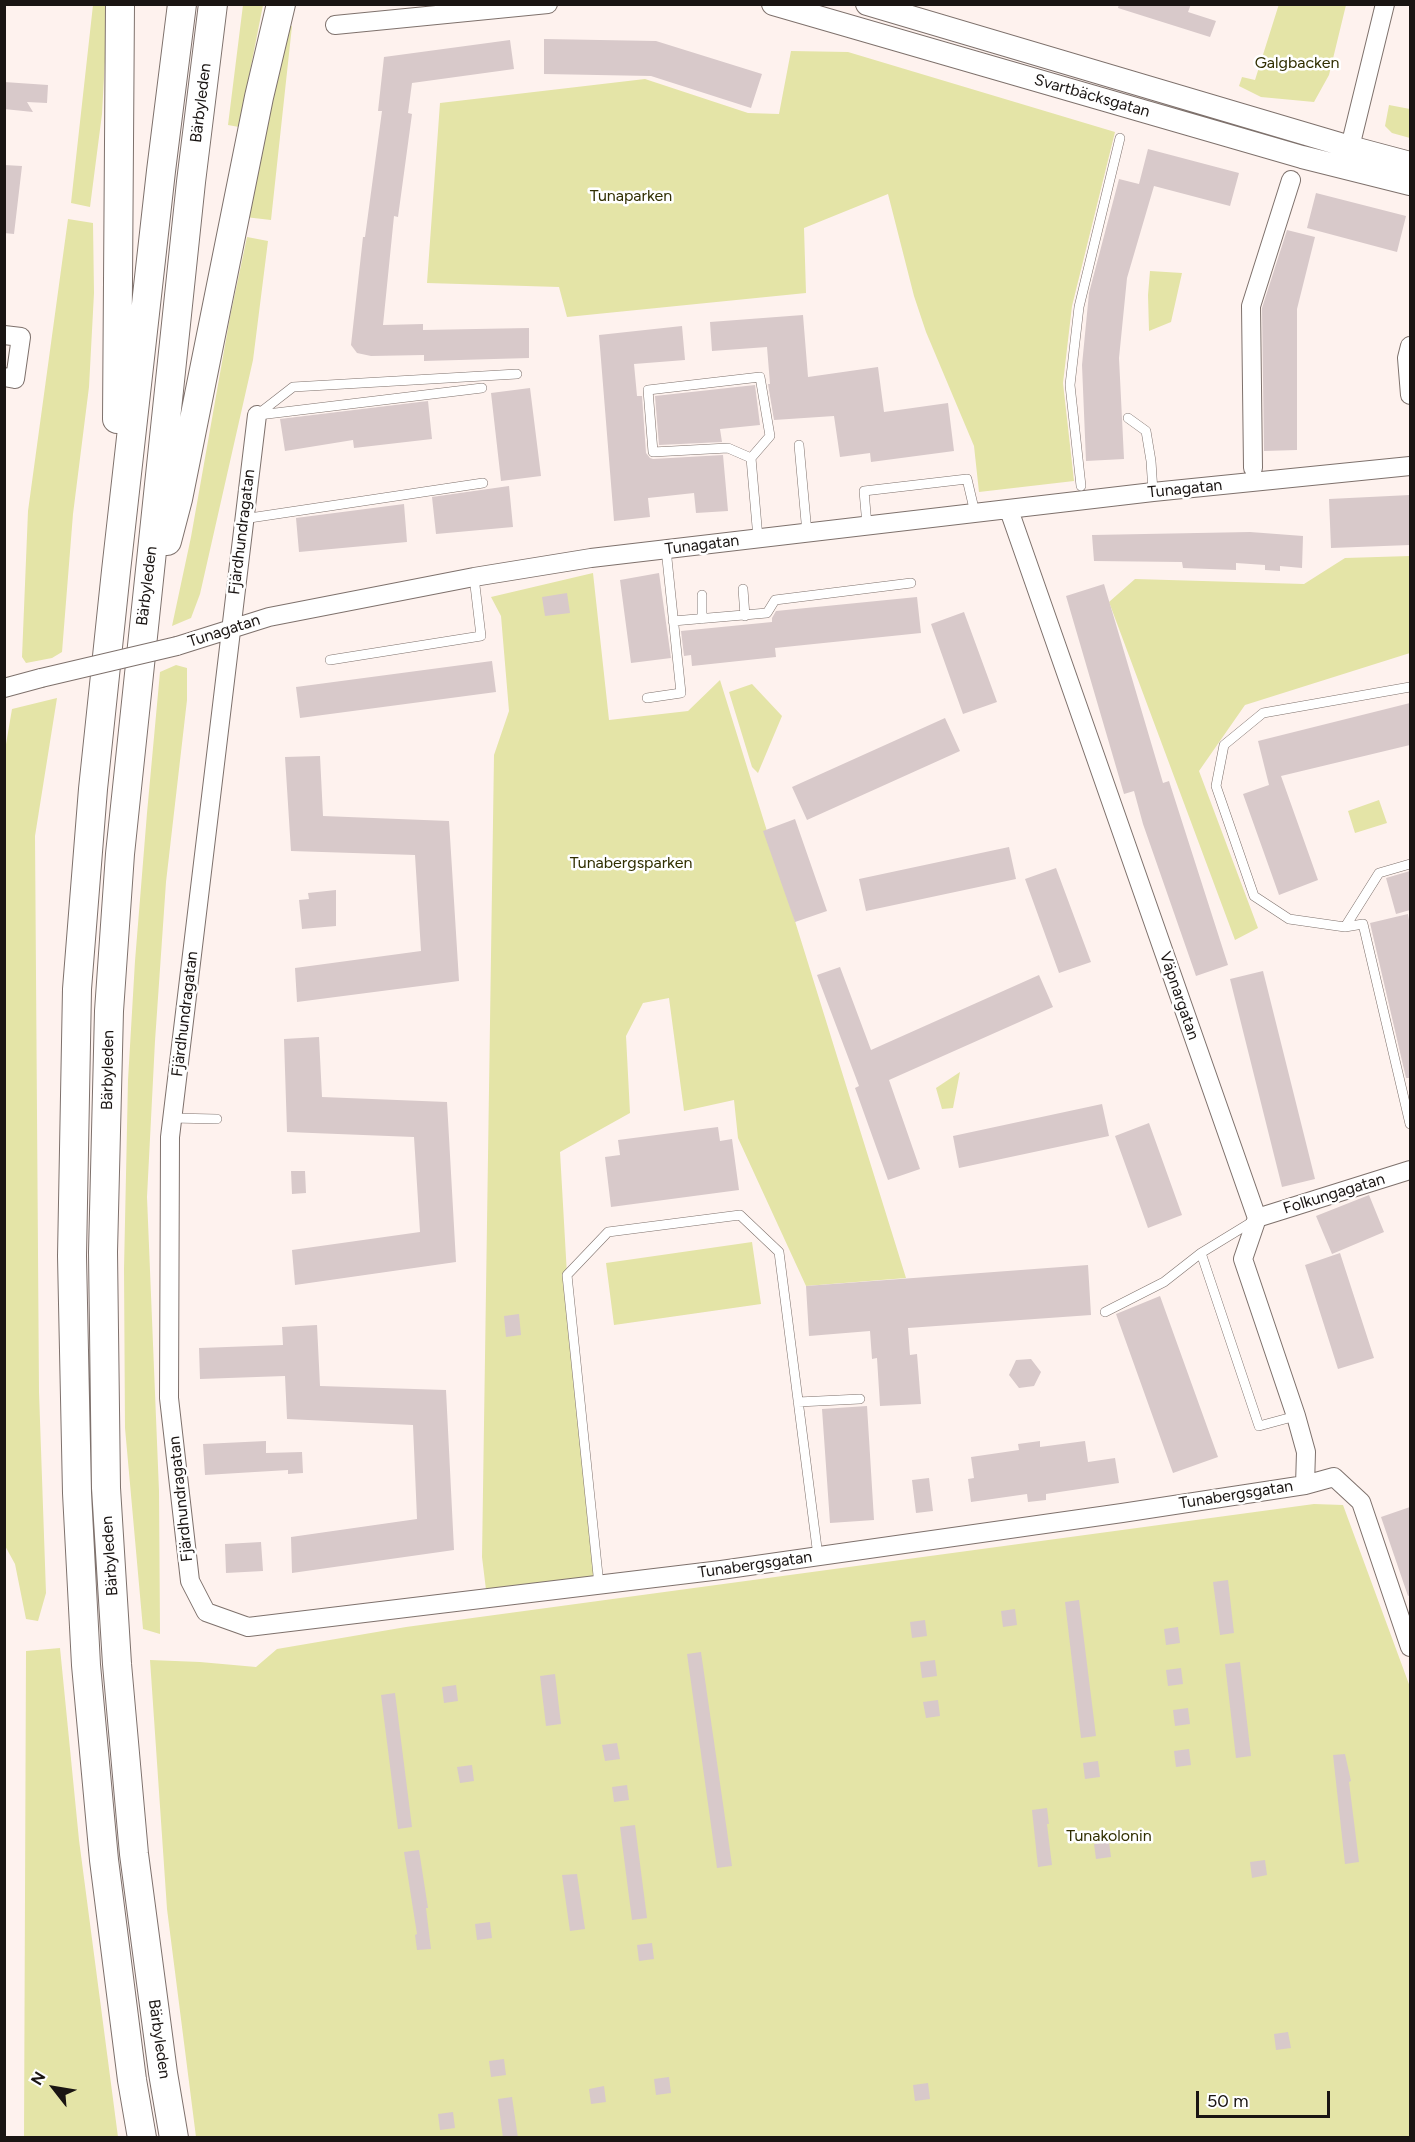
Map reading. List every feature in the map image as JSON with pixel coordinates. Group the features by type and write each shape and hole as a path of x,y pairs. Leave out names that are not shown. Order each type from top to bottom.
{"main road":[{"path":"116,571 120,4"},
{"name":"Bärbyleden","path":"142,2138 132,2080 105,1872 86,1665 77,1493 72,1256 77,989 93,789 116,571 182,4"},
{"name":"Bärbyleden","path":"174,2138 163,2073 134,1854 117,1664 106,1488 103,1252 109,1011 120,854 190,182 213,4"},
{"path":"141,642 178,499 280,4"}],"street":[{"path":"335,25 548,4"},
{"name":"Svartbäcksgatan","path":"773,4 1302,157 1410,184"},
{"name":"Svartbäcksgatan","path":"867,4 1410,163"},
{"path":"1350,147 1385,4"},
{"path":"1253,468 1251,306 1291,180"},
{"path":"4,335 21,337 15,379 4,377"},
{"path":"1410,346 1407,358 1410,395"},
{"name":"Fjärdhundragatan","path":"206,1612 190,1581 169,1398 170,1137 257,415"},
{"name":"Tunagatan","path":"4,688 177,646 269,617 474,577 591,558 1153,492 1410,466"},
{"name":"Väpnargatan","path":"1009,510 1257,1218"},
{"name":"Folkungagatan","path":"1257,1218 1410,1170"},
{"path":"1257,1218 1243,1258 1306,1452 1305,1485"},
{"name":"Tunabergsgatan","path":"206,1612 248,1627 599,1585 818,1556 1305,1485 1334,1477 1361,1502 1410,1647"}],"lane":[{"path":"1081,486 1070,385 1079,307 1120,138"},
{"path":"257,415 293,387 517,374"},
{"path":"751,458 728,448 653,452 648,390 760,377 770,436 751,458 758,538"},
{"path":"257,415 483,388"},
{"path":"1128,418 1146,431 1153,492"},
{"path":"799,445 807,533"},
{"path":"867,525 864,491 955,480 967,479 975,513"},
{"path":"243,519 483,483"},
{"path":"647,698 681,693 666,549"},
{"path":"330,660 481,636 474,577"},
{"path":"673,621 767,613 775,600 911,583"},
{"path":"743,590 745,616"},
{"path":"702,595 702,619"},
{"path":"1410,687 1263,713 1224,745 1216,786 1254,896 1289,919 1345,927 1363,924 1410,1124"},
{"path":"1345,927 1380,873 1410,864"},
{"path":"172,1118 217,1119"},
{"path":"599,1585 567,1275 609,1232 740,1215 779,1252 818,1556"},
{"path":"1105,1312 1164,1282 1201,1252 1257,1218"},
{"path":"1201,1252 1259,1426 1296,1416"},
{"path":"798,1402 860,1399"}],"green space":[{"name":"Galgbacken","path":"1279,4 1346,5 1329,75 1314,102 1261,97 1239,86 1242,77 1255,80"},
{"path":"93,5 108,5 102,114 90,207 71,203"},
{"path":"243,5 263,5 239,127 228,125"},
{"path":"292,26 271,220 245,217 282,28"},
{"name":"Tunaparken","path":"791,51 848,52 1115,132 1072,306 1063,383 1074,481 979,492 974,446 926,332 914,296 888,194 804,228 806,293 567,317 559,287 427,283 440,103 645,79 748,113 779,114"},
{"path":"1389,105 1410,109 1410,138 1392,133 1385,126"},
{"path":"68,219 93,223 94,293 89,387 73,514 62,652 52,658 26,663 22,657 28,511"},
{"path":"247,237 268,241 253,360 200,594 191,618 172,626 191,537 230,317"},
{"path":"1150,271 1182,273 1171,322 1149,331 1148,295"},
{"path":"1410,556 1410,653 1245,705 1199,771 1258,928 1235,940 1109,602 1135,579 1304,584 1345,558"},
{"name":"Tunabergsparken","path":"593,573 609,720 688,711 720,680 906,1278 806,1286 738,1138 734,1100 684,1111 669,998 643,1003 626,1036 630,1113 560,1152 567,1275 599,1585 487,1598 482,1557 494,755 509,711 501,616 491,597"},
{"path":"176,665 187,668 187,700 166,882 147,1197 159,1491 160,1634 143,1629 125,1428 124,1269 128,1080 147,813 160,672"},
{"path":"752,684 782,716 758,773 752,767 729,692"},
{"path":"57,698 35,836 39,1392 46,1593 38,1621 26,1619 15,1564 4,1544 4,756 12,709"},
{"path":"1379,800 1387,823 1355,833 1348,811"},
{"path":"960,1072 953,1108 942,1109 936,1088"},
{"path":"752,1242 761,1304 614,1325 606,1263"},
{"name":"Tunakolonin","path":"1314,1504 1343,1505 1410,1687 1410,2137 196,2137 167,1909 150,1660 256,1667 277,1649 406,1627"},
{"path":"60,1648 79,1840 118,2137 24,2137 26,1651"}],"building":[{"path":"1119,4 1191,4 1188,12 1216,21 1210,37 1118,8"},
{"path":"544,39 656,41 762,74 751,108 651,76 544,74"},
{"path":"510,40 514,69 412,83 408,113 412,114 398,217 394,216 383,325 423,324 423,330 529,328 529,358 424,361 424,355 371,356 357,353 351,345 363,237 365,237 382,111 378,111 384,57"},
{"path":"4,82 48,85 47,103 27,102 33,112 4,109"},
{"path":"1148,149 1239,173 1230,206 1154,186 1127,278 1119,358 1124,459 1086,461 1082,365 1089,293 1119,179 1139,184"},
{"path":"4,165 22,166 14,234 4,233"},
{"path":"1316,193 1406,216 1397,252 1307,228"},
{"path":"1287,230 1315,237 1297,309 1297,450 1264,451 1262,308"},
{"path":"803,315 808,377 878,367 884,412 948,403 954,451 871,462 870,453 840,457 834,416 774,420 768,384 770,384 767,347 712,351 710,322"},
{"path":"682,326 685,360 634,364 637,396 642,396 646,453 653,459 723,455 728,511 696,513 694,493 648,498 650,517 614,521 599,335"},
{"path":"755,385 760,425 720,429 722,442 659,445 655,396"},
{"path":"530,388 541,476 501,481 491,393"},
{"path":"428,401 432,439 354,448 353,440 285,451 280,419"},
{"path":"509,486 513,527 436,534 432,497"},
{"path":"1410,495 1410,545 1331,548 1329,499"},
{"path":"404,504 407,542 299,552 296,518"},
{"path":"1250,532 1303,536 1302,568 1280,566 1280,571 1265,570 1265,565 1236,563 1236,570 1183,568 1182,562 1094,561 1092,535"},
{"path":"659,573 671,658 631,663 620,580"},
{"path":"1104,584 1163,783 1169,781 1228,965 1196,976 1143,824 1134,791 1124,794 1066,596"},
{"path":"567,593 570,613 545,616 542,597"},
{"path":"917,597 921,633 775,648 776,657 692,666 691,655 684,656 681,631 772,622 776,611"},
{"path":"964,612 997,702 963,714 931,624"},
{"path":"492,661 496,692 300,718 296,687"},
{"path":"1410,703 1410,745 1281,776 1318,880 1279,895 1243,794 1269,785 1258,741"},
{"path":"945,718 960,751 807,820 792,787"},
{"path":"320,756 323,816 449,821 459,981 297,1002 295,968 421,951 415,855 291,851 285,757"},
{"path":"795,819 827,911 795,922 763,831"},
{"path":"1009,847 1016,879 866,911 859,879"},
{"path":"1056,868 1091,962 1059,973 1025,879"},
{"path":"1410,871 1410,910 1396,914 1386,878"},
{"path":"336,890 336,926 302,929 299,900 309,899 308,893"},
{"path":"1408,914 1410,926 1410,1078 1406,1078 1370,923"},
{"path":"840,967 871,1050 1039,975 1053,1007 889,1080 920,1169 888,1180 855,1088 859,1086 817,975"},
{"path":"1263,971 1315,1179 1282,1187 1230,979"},
{"path":"319,1037 322,1097 447,1102 456,1262 295,1285 292,1250 420,1232 414,1137 287,1132 284,1039"},
{"path":"1102,1104 1109,1136 959,1168 953,1136"},
{"path":"1149,1123 1182,1215 1148,1228 1115,1136"},
{"path":"718,1127 720,1141 732,1139 739,1190 611,1207 605,1157 620,1155 618,1140"},
{"path":"291,1171 305,1171 306,1193 292,1194"},
{"path":"1369,1195 1384,1232 1332,1254 1316,1216"},
{"path":"1340,1253 1374,1358 1338,1369 1305,1265"},
{"path":"1088,1265 1091,1315 908,1328 910,1355 917,1354 921,1404 880,1406 877,1358 872,1359 870,1331 809,1336 806,1286"},
{"path":"1160,1296 1218,1457 1173,1473 1116,1314"},
{"path":"519,1314 521,1335 506,1337 504,1316"},
{"path":"317,1325 320,1386 446,1390 454,1550 292,1573 291,1537 417,1519 413,1425 287,1419 285,1376 200,1379 199,1348 283,1345 282,1327"},
{"path":"1031,1359 1041,1372 1034,1386 1019,1388 1009,1375 1016,1360"},
{"path":"867,1406 874,1520 830,1523 822,1409"},
{"path":"266,1441 266,1453 302,1452 303,1473 288,1474 288,1470 205,1475 203,1444"},
{"path":"1040,1441 1040,1447 1085,1441 1088,1462 1115,1458 1119,1483 1046,1494 1046,1500 1028,1502 1027,1494 971,1502 968,1479 974,1478 971,1457 1019,1450 1018,1444"},
{"path":"929,1478 933,1511 916,1513 912,1480"},
{"path":"1410,1507 1410,1595 1408,1596 1381,1517"},
{"path":"261,1542 263,1571 226,1573 225,1544"},
{"path":"1228,1580 1234,1633 1220,1635 1213,1582"},
{"path":"1079,1600 1096,1736 1081,1738 1065,1602"},
{"path":"1015,1609 1017,1625 1003,1627 1001,1611"},
{"path":"925,1620 927,1636 912,1638 910,1622"},
{"path":"1178,1627 1180,1643 1166,1645 1164,1629"},
{"path":"701,1652 732,1866 717,1868 687,1654"},
{"path":"935,1660 937,1676 922,1678 920,1662"},
{"path":"1240,1662 1251,1756 1236,1758 1225,1664"},
{"path":"1181,1668 1183,1684 1168,1686 1166,1670"},
{"path":"555,1674 561,1724 546,1726 540,1676"},
{"path":"456,1685 458,1701 444,1703 442,1687"},
{"path":"395,1693 412,1827 398,1829 381,1695"},
{"path":"938,1700 940,1716 926,1718 923,1702"},
{"path":"1188,1708 1190,1724 1175,1726 1173,1710"},
{"path":"617,1743 620,1759 605,1761 602,1745"},
{"path":"1189,1749 1191,1765 1176,1767 1174,1751"},
{"path":"1345,1754 1351,1781 1349,1782 1359,1862 1345,1864 1333,1755"},
{"path":"1098,1761 1100,1777 1085,1779 1083,1763"},
{"path":"472,1765 474,1781 460,1783 457,1767"},
{"path":"627,1785 629,1800 614,1802 612,1787"},
{"path":"1047,1808 1052,1865 1038,1867 1032,1810"},
{"path":"635,1825 647,1918 632,1920 620,1827"},
{"path":"1109,1842 1111,1857 1096,1859 1094,1844"},
{"path":"419,1850 428,1908 426,1908 431,1949 417,1950 415,1935 417,1934 404,1852"},
{"path":"1265,1860 1267,1875 1252,1878 1250,1862"},
{"path":"577,1874 585,1929 570,1931 562,1875"},
{"path":"490,1922 492,1938 477,1940 475,1924"},
{"path":"652,1943 654,1959 639,1961 637,1945"},
{"path":"1288,2032 1291,2048 1276,2050 1274,2034"},
{"path":"504,2059 506,2075 491,2077 489,2061"},
{"path":"669,2077 671,2093 656,2095 654,2079"},
{"path":"928,2083 930,2099 915,2101 913,2085"},
{"path":"604,2086 606,2102 591,2104 589,2089"},
{"path":"512,2097 518,2138 503,2138 498,2099"},
{"path":"453,2112 455,2128 440,2130 438,2114"}]}
